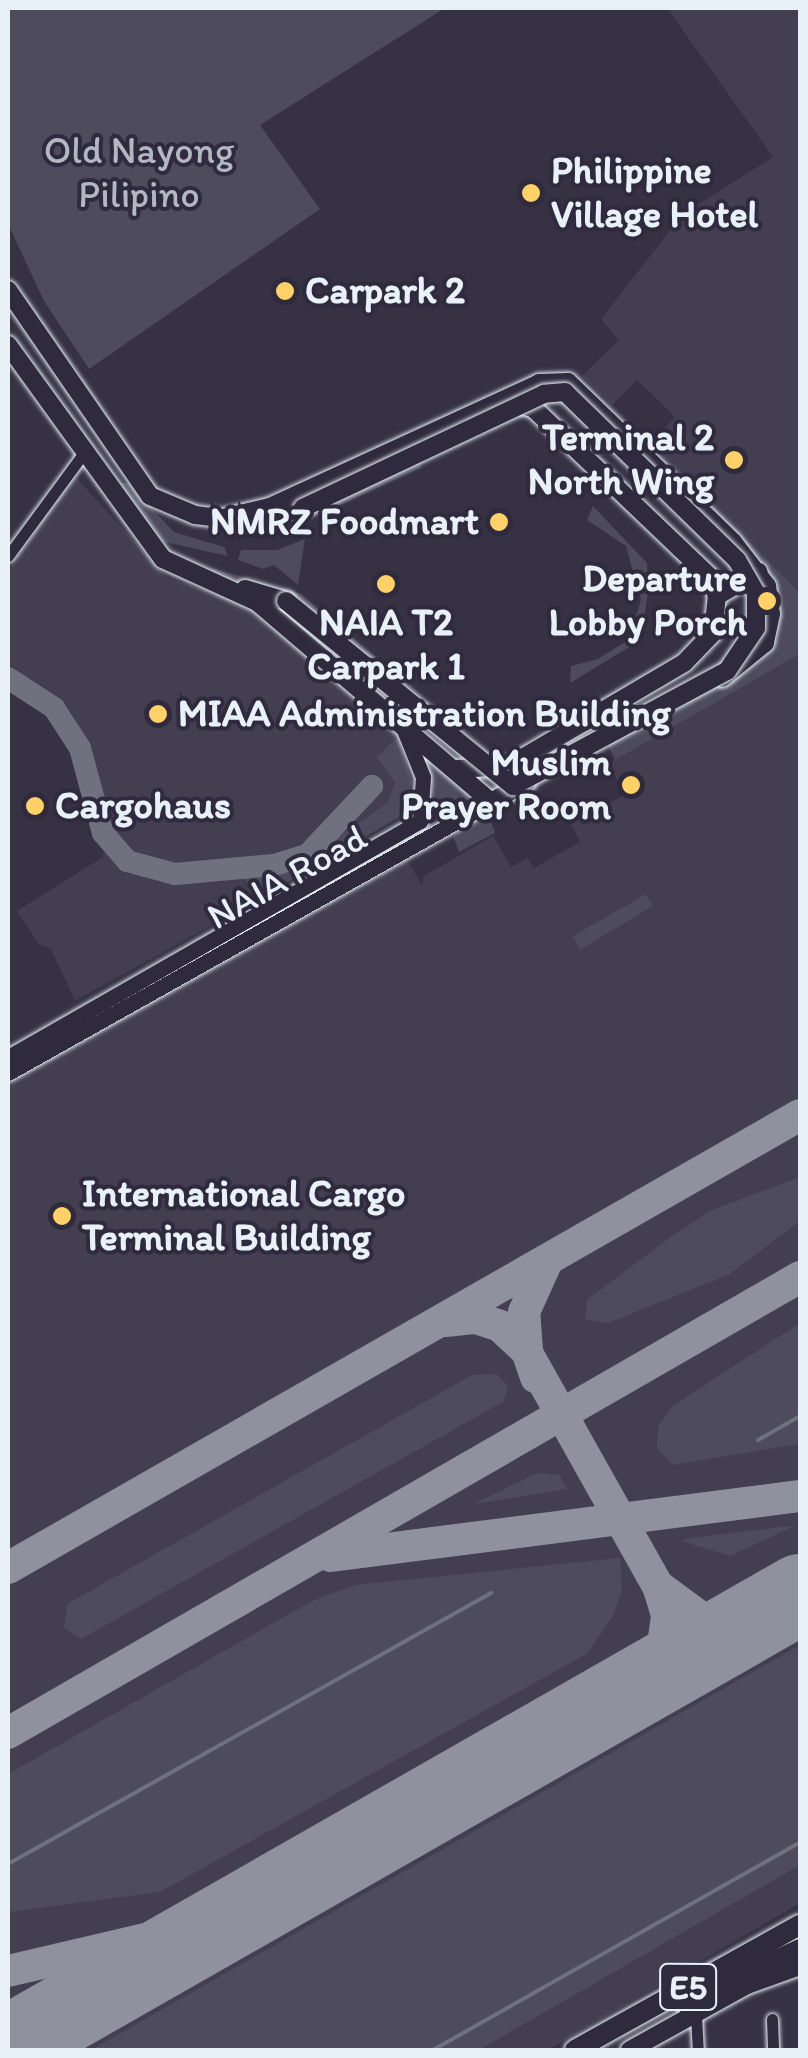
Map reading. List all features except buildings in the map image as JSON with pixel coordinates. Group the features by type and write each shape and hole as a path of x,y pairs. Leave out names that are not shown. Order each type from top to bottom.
{"highway":[{"name":"E5","path":"575,2050 800,1925"},
{"name":"E5","path":"601,2050 800,1949"}],"main road":[{"path":"8,290 150,496 219,519 274,518 303,508 544,394 565,392 737,560 756,593 756,628 727,671 514,786 286,600 230,588"},
{"name":"NAIA Road","path":"8,345 144,541 177,569 230,588 284,623 456,768 490,802"},
{"path":"219,519 270,507 550,379 568,382 651,460 758,572 771,599 765,643 746,664 490,802"},
{"path":"456,768 509,766 684,664 713,634 717,596 710,577 533,408 501,399"},
{"path":"618,489 651,460"},
{"path":"103,483 128,465"},
{"path":"717,596 758,572"},
{"path":"684,664 688,697"},
{"path":"567,731 580,755"},
{"path":"490,802 509,766"},
{"path":"630,2050 776,1971 800,1966"},
{"path":"696,2015 771,1982 800,1979"}],"street":[{"path":"8,556 83,454"},
{"name":"NAIA Road","path":"8,1057 420,821 423,777 396,719"},
{"name":"NAIA Road","path":"8,1073 490,802"},
{"path":"696,2015 698,2050"},
{"path":"772,2018 773,2050"}],"shaded area":[{"path":"667,8 800,8 800,593 651,443 675,417 637,380 612,405 582,376 619,340 601,319 683,214 773,157"},
{"path":"74,475 168,578 256,608 398,737 376,757 395,783 388,802 307,859 244,878 253,902 75,1001 51,949 39,944 17,911 103,857 104,836 74,729 61,706 8,672 8,571"},
{"path":"800,654 800,1903 548,2050 8,2050 8,1082 405,857 422,885 424,876 493,836 511,867 527,858 534,868 580,842 571,824 624,795 609,763"}],"green space":[{"name":"Old Nayong Pilipino","path":"8,8 445,8 260,125 320,209 89,369 44,301 8,224"},
{"path":"420,460 421,468 303,522 263,532 218,524 263,523"},
{"name":"Departure Lobby Porch","path":"686,478 800,593 800,654 615,760 606,741 720,677 760,606"},
{"path":"119,483 128,483 174,532 224,547 228,556 165,542 145,527 115,488"},
{"path":"593,506 647,563 648,592 641,640 570,683 571,666 598,659 628,640 641,600 626,546 587,520"},
{"path":"305,539 298,585 274,565 263,569 238,560 241,550 277,550"},
{"path":"212,568 301,594 427,700 284,591 211,575"},
{"path":"398,737 412,782 401,816 253,902 245,878 307,859 388,802 395,783 376,757"},
{"path":"427,756 481,802 447,821 436,816"},
{"path":"479,818 490,819 495,833 459,852 453,836"},
{"path":"646,894 653,906 580,950 573,936"},
{"path":"800,1177 800,1221 730,1274 608,1323 585,1319 587,1300 669,1238 712,1210"},
{"path":"800,1323 800,1444 673,1465 657,1448 658,1426 674,1405"},
{"path":"497,1374 508,1387 503,1402 81,1639 64,1627 67,1604 472,1375"},
{"path":"537,1473 559,1475 568,1489 474,1504"},
{"path":"797,1525 730,1556 681,1541 690,1538"},
{"path":"620,1558 622,1590 613,1616 588,1653 160,1892 8,1912 8,1774 310,1602 354,1585"},
{"path":"800,1645 800,1865 479,2050 91,2050"}],"waterway":[{"path":"8,678 54,708 80,748 103,833 127,861 175,874 274,865 307,855 372,786"},
{"path":"758,1440 800,1416"},
{"path":"8,1864 491,1593"},
{"path":"433,2050 800,1842"}],"taxiway":[{"path":"8,1568 800,1115"},
{"path":"527,1351 524,1312 547,1261"},
{"path":"8,1733 800,1277"},
{"path":"445,1321 476,1318 500,1326 527,1351 536,1377"},
{"path":"531,1360 658,1586"},
{"path":"331,1556 800,1496"},
{"path":"624,1694 662,1652 667,1615 658,1586 707,1622 759,1617"},
{"path":"8,1971 150,1938 272,1895"}],"runway":[{"path":"8,2046 800,1594"}],"place":[{"name":"Philippine Village Hotel","path":"531,193"},
{"name":"Carpark 2","path":"285,291"},
{"name":"Terminal 2 North Wing","path":"734,460"},
{"name":"NMRZ Foodmart","path":"499,522"},
{"name":"NAIA T2 Carpark 1","path":"386,584"},
{"name":"Departure Lobby Porch","path":"767,601"},
{"name":"MIAA Administration Building","path":"158,714"},
{"name":"Muslim Prayer Room","path":"631,785"},
{"name":"Cargohaus","path":"35,806"},
{"name":"International Cargo Terminal Building","path":"62,1216"}]}
